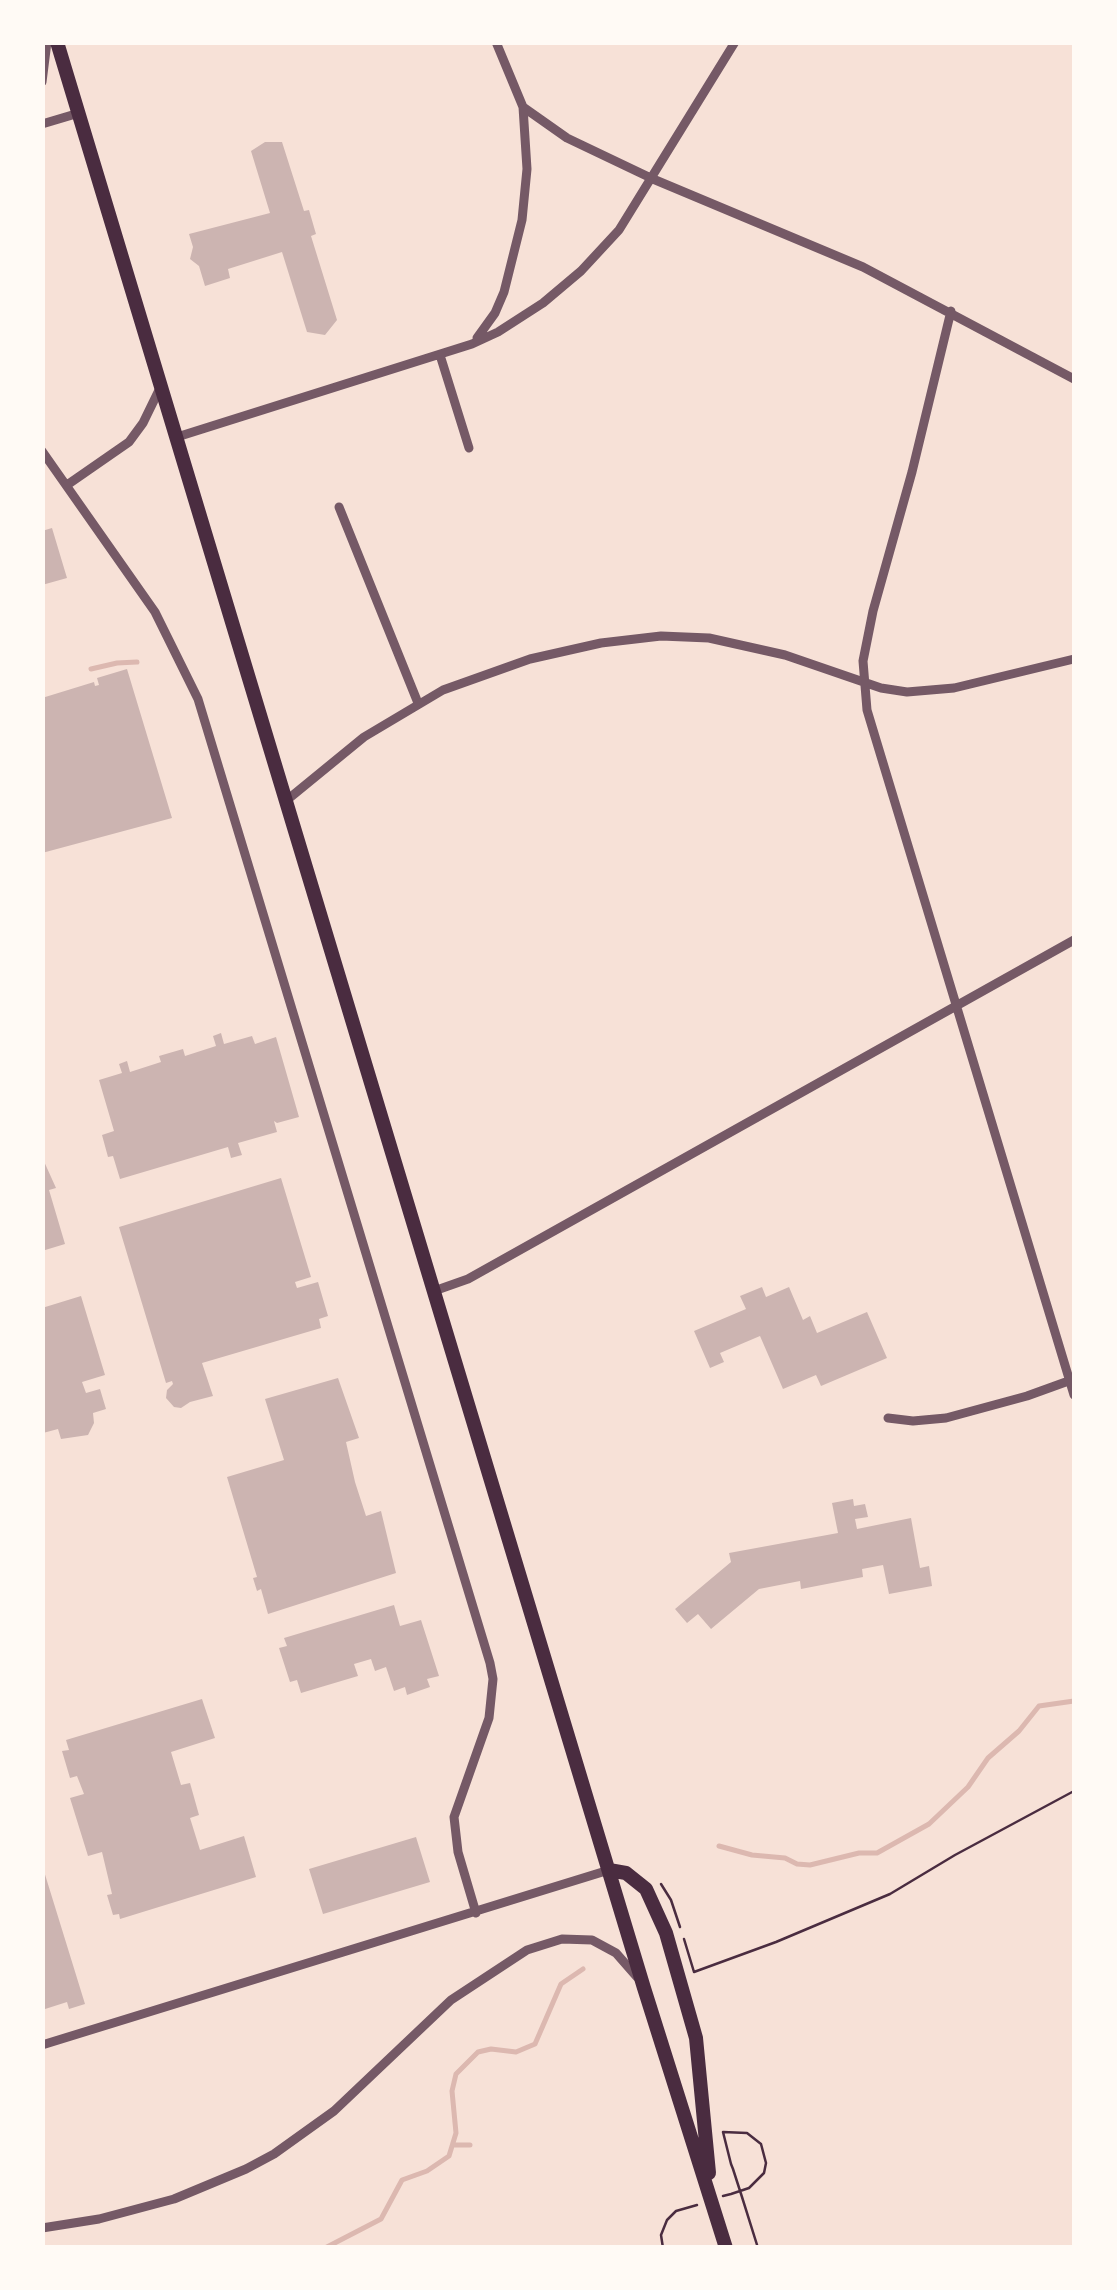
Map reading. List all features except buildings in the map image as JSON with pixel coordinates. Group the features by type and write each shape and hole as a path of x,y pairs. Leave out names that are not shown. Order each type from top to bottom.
{"highway":[{"path":"57,42 644,1988 726,2248"},
{"path":"610,1870 626,1873 646,1889 666,1933 696,2038 712,2199"}],"street":[{"path":"42,82 47,42"},
{"path":"472,344 495,313 518,244 527,169 523,107 496,42"},
{"path":"177,437 472,344 542,303 581,272 619,230 736,42"},
{"path":"523,107 567,138 845,260 1074,379"},
{"path":"42,124 79,113"},
{"path":"951,312 912,472 872,611 862,661 866,710 1074,1395"},
{"path":"440,355 469,448"},
{"path":"66,485 129,442 162,383"},
{"path":"42,451 155,612 198,699 490,1663 489,1718 454,1817 458,1852 476,1912"},
{"path":"340,507 418,703"},
{"path":"287,800 364,737 418,703 471,678 530,659 601,644 662,636 709,638 753,646 864,683 907,692 992,680 1074,659"},
{"path":"434,1291 468,1279 1074,940"},
{"path":"888,1418 946,1418 1072,1380"},
{"path":"42,2045 610,1870"},
{"path":"42,2228 99,2219 174,2198 274,2154 334,2110 452,2000 527,1950 562,1939 592,1940 627,1963 644,1988"}],"path":[{"path":"694,1972 878,1900 1074,1791"},
{"path":"712,2199 749,2188 764,2173 766,2163 761,2144 747,2133 722,2132 758,2248"},
{"path":"663,2248 661,2235 667,2220 676,2211 695,2205"}],"waterway":[{"path":"91,669 137,662"},
{"path":"719,1846 810,1865 859,1853 877,1853 929,1824 968,1787 988,1758 1019,1731 1039,1706 1074,1701"},
{"path":"325,2248 381,2219 402,2180 427,2171 449,2156 456,2133 452,2091 456,2074 478,2052 516,2052 535,2044 561,1984 583,1969"},
{"path":"454,2145 470,2145"}]}
